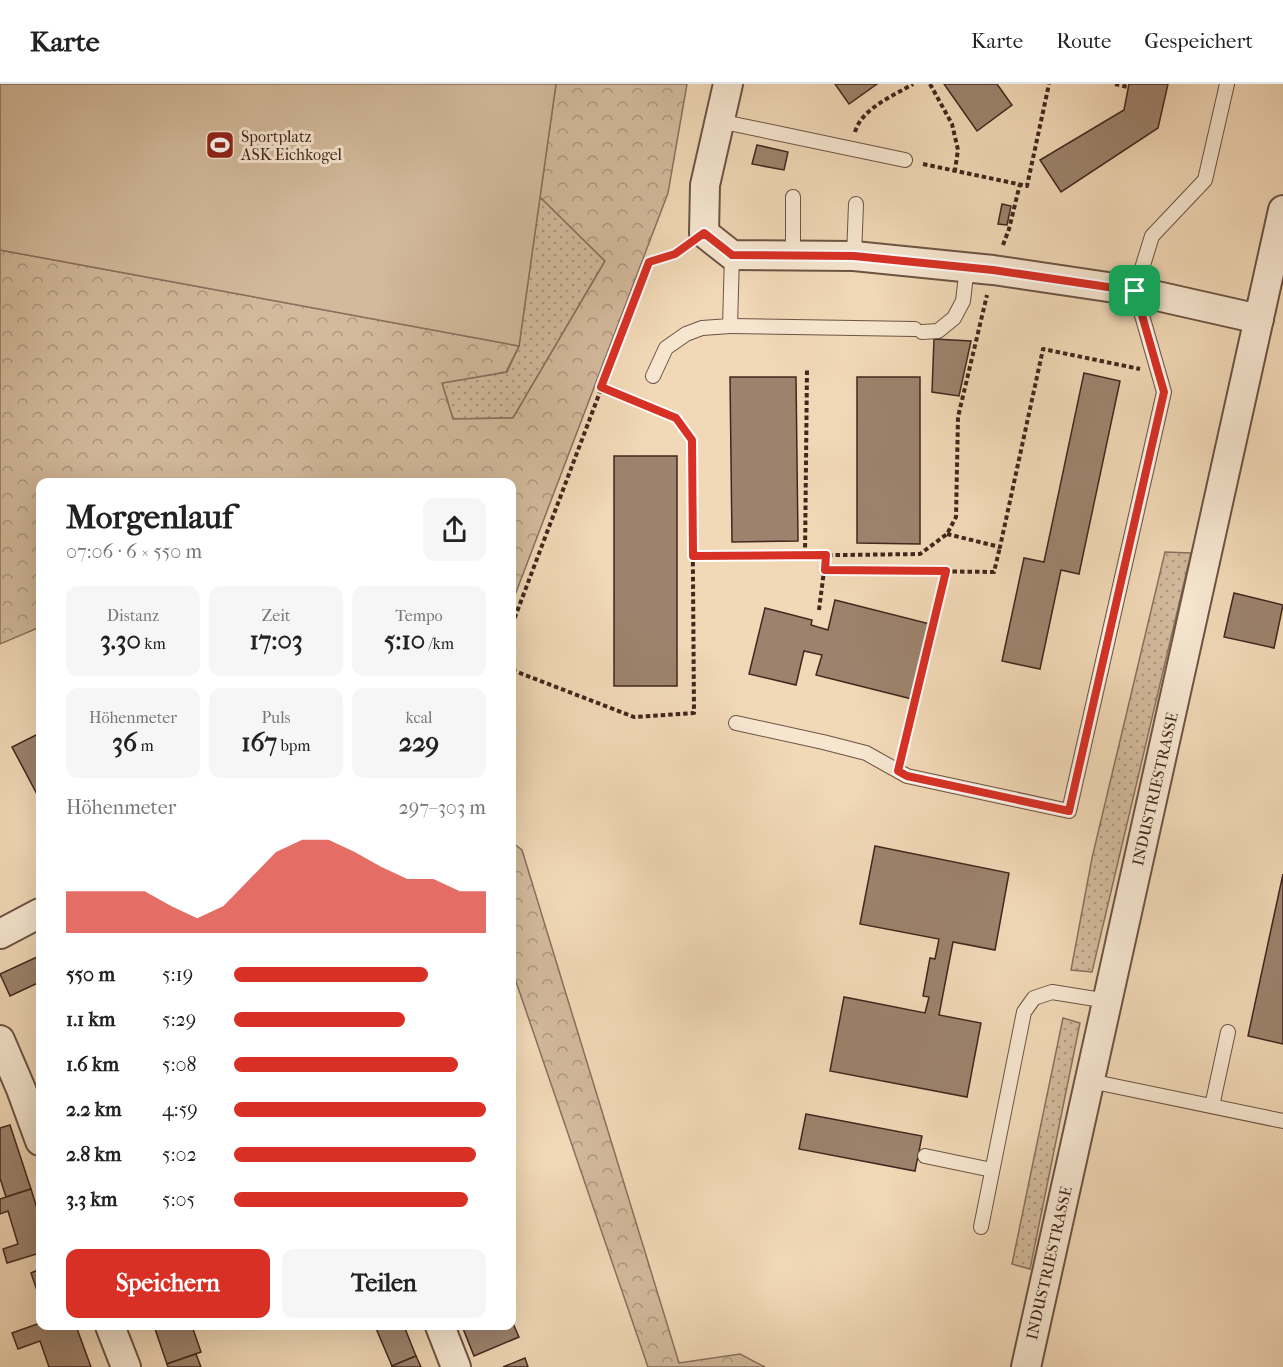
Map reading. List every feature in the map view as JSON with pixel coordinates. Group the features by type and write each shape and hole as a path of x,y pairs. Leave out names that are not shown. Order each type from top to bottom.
{"street":[{"path":"728,84 705,185 704,233 732,255 854,256 980,269 1135,291 1259,319"},
{"name":"INDUSTRIESTRASSE","path":"1026,1367 1283,210"},
{"path":"0,934 36,915"},
{"path":"0,1040 36,1131"},
{"path":"112,1330 126,1367"},
{"path":"442,1330 456,1367"}],"lane":[{"path":"736,723 866,753 907,776 1069,811 1164,392 1135,291 1152,236 1205,180 1227,84"},
{"path":"719,121 904,160"},
{"path":"793,197 793,256"},
{"path":"854,256 856,204"},
{"path":"730,326 732,255"},
{"path":"653,376 666,348 686,334 702,328 730,326 938,331 954,318 980,269"},
{"path":"981,1227 1024,1012 1034,998 1052,992 1108,1001"},
{"path":"1212,1106 1227,1032"},
{"path":"1090,1081 1283,1120"},
{"path":"925,1156 992,1170"}],"path":[{"path":"850,148 858,124 871,110 913,84"},
{"path":"930,84 952,123 958,150 955,171"},
{"path":"904,160 1027,186 1049,84"},
{"path":"1115,84 1128,87"},
{"path":"693,556 920,554 947,534 956,517 958,417 980,269 1009,229 1020,184"},
{"path":"516,614 649,262 675,254 704,233"},
{"path":"825,570 994,572 1042,349 1158,372"},
{"path":"805,555 807,369"},
{"path":"516,672 634,717 694,713 692,440 676,418 601,387"},
{"path":"947,534 1000,546"},
{"path":"819,610 826,555"},
{"path":"898,771 946,571"}],"green space":[{"path":"0,84 556,84 519,346 0,250"},
{"path":"556,84 687,84 668,193 516,592 516,478 36,478 36,629 0,644 0,250 519,346 506,372 442,383 453,419 513,418 605,261 540,197"},
{"path":"540,197 605,261 513,418 453,419 442,383 507,372 519,346"},
{"path":"1165,552 1191,553 1092,972 1071,970 1092,858"},
{"path":"516,845 522,850 679,1363 740,1354 765,1367 648,1367 516,982"},
{"path":"1063,1018 1080,1023 1030,1269 1012,1264"}],"building":[{"path":"835,84 877,84 849,104"},
{"path":"944,84 997,84 1012,105 977,131"},
{"path":"1129,84 1168,84 1158,128 1061,192 1040,160 1124,110"},
{"path":"757,145 788,152 784,170 752,164"},
{"path":"1002,204 1011,206 1007,225 998,224"},
{"path":"934,339 971,341 959,396 932,392"},
{"path":"1084,373 1120,381 1079,574 1061,570 1040,669 1002,661 1024,558 1044,562"},
{"path":"730,377 796,377 798,541 732,542"},
{"path":"857,377 920,377 920,544 857,543"},
{"path":"614,456 677,456 677,686 614,686"},
{"path":"1234,593 1283,605 1274,648 1224,637"},
{"path":"835,600 930,624 912,699 816,675 822,655 804,651 796,685 749,674 765,608 812,620 811,625 828,630"},
{"path":"36,735 36,792 12,747"},
{"path":"875,846 1009,873 995,950 953,942 939,1015 981,1023 967,1097 830,1071 844,997 925,1013 929,997 923,996 930,958 935,959 939,939 860,924"},
{"path":"1283,874 1283,1044 1248,1036"},
{"path":"36,957 36,984 10,996 0,974"},
{"path":"806,1114 922,1136 915,1171 799,1149"},
{"path":"10,1125 31,1189 6,1197 0,1178 0,1128"},
{"path":"31,1189 36,1205 36,1254 7,1263 3,1249 18,1244 8,1211 0,1214 0,1199"},
{"path":"36,1271 36,1287 31,1273"},
{"path":"36,1324 36,1330 77,1330 91,1367 49,1367 40,1341 18,1349 12,1333"},
{"path":"155,1330 193,1330 201,1352 167,1364"},
{"path":"377,1330 406,1330 416,1356 392,1366"},
{"path":"464,1330 516,1330 519,1337 474,1356"},
{"path":"196,1354 201,1367 168,1367 167,1364"},
{"path":"416,1356 421,1367 392,1367 392,1366"},
{"path":"525,1358 528,1367 503,1367"}],"place":[{"name":"Sportplatz ASK Eichkogel","path":"220,145"}],"route":[{"path":"704,233 732,255 854,256 993,270 1135,291 1164,392 1069,811 907,776 898,771 946,571 825,570 826,555 693,556 692,440 676,418 601,387 649,262 675,254 704,233"}]}
